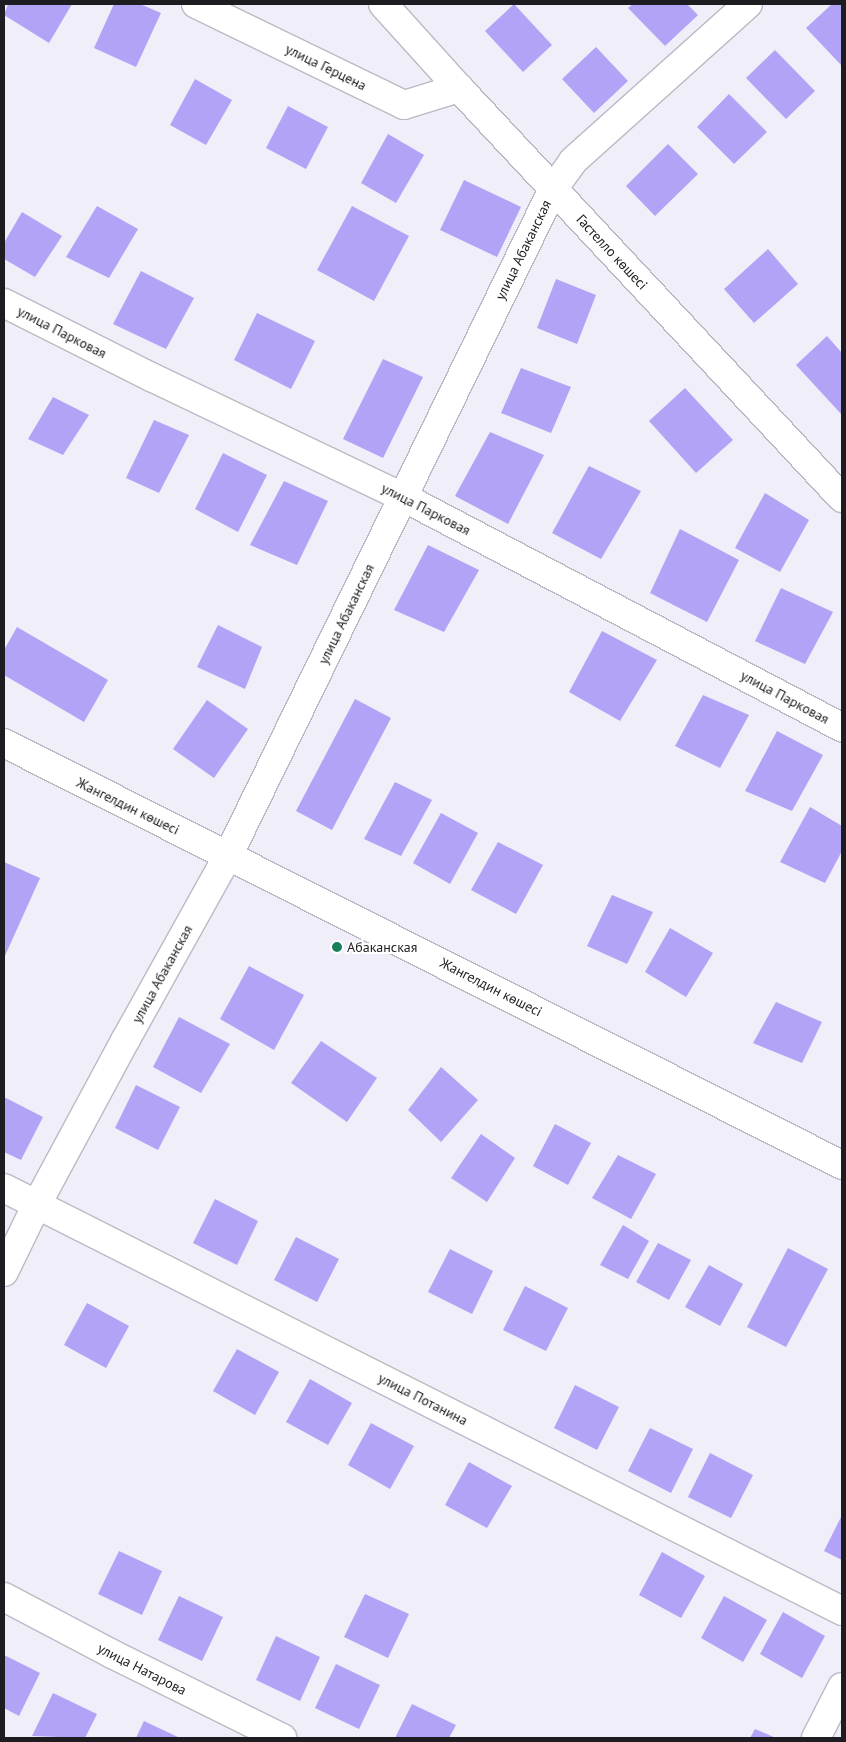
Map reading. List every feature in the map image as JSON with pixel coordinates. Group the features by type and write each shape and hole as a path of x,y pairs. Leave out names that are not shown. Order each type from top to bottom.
{"street":[{"name":"улица Герцена","path":"196,4 404,106 459,88"},
{"name":"Гастелло көшесі","path":"383,4 459,88 842,498"},
{"name":"улица Абаканская","path":"4,1272 37,1204 228,856 553,189 573,161 748,4"},
{"name":"улица Парковая","path":"4,303 151,377 403,497 842,727"},
{"name":"Жангелдин көшесі","path":"4,743 842,1165"},
{"name":"улица Потанина","path":"4,1188 842,1611"},
{"name":"улица Натарова","path":"4,1597 112,1654 282,1738"},
{"path":"816,1738 842,1687"}],"building":[{"path":"8,4 72,4 49,43 4,15"},
{"path":"114,4 140,4 161,13 136,67 94,48"},
{"path":"514,4 552,45 523,72 485,31"},
{"path":"633,4 687,4 698,15 665,46 628,8"},
{"path":"832,4 842,4 842,66 806,28"},
{"path":"596,47 628,81 594,113 562,79"},
{"path":"775,50 815,91 786,119 746,78"},
{"path":"195,79 232,100 206,145 170,125"},
{"path":"729,94 767,132 734,164 697,127"},
{"path":"288,106 328,127 306,169 266,148"},
{"path":"388,134 424,155 396,203 361,183"},
{"path":"668,144 698,174 655,216 626,186"},
{"path":"464,180 521,207 497,257 440,230"},
{"path":"97,206 138,229 109,278 66,257"},
{"path":"352,206 409,236 374,301 317,270"},
{"path":"22,212 62,236 35,277 4,259 4,243"},
{"path":"768,249 798,284 754,323 724,289"},
{"path":"141,271 194,298 166,349 113,324"},
{"path":"556,279 596,295 577,344 537,328"},
{"path":"257,313 315,341 291,389 234,360"},
{"path":"827,336 842,353 842,415 796,365"},
{"path":"383,359 423,377 383,458 343,439"},
{"path":"521,368 571,387 551,433 501,413"},
{"path":"685,388 733,440 696,473 649,421"},
{"path":"53,397 89,415 63,455 28,439"},
{"path":"154,420 189,435 159,493 126,478"},
{"path":"490,432 544,455 508,524 455,496"},
{"path":"223,453 267,475 238,532 195,509"},
{"path":"589,466 641,491 601,559 552,533"},
{"path":"284,481 328,501 297,565 250,545"},
{"path":"765,493 809,520 780,572 735,548"},
{"path":"680,529 739,560 707,622 650,593"},
{"path":"428,545 479,570 444,632 394,610"},
{"path":"781,588 833,612 805,664 755,641"},
{"path":"218,625 262,647 245,689 197,667"},
{"path":"17,627 108,680 84,722 4,675 4,650"},
{"path":"602,631 657,660 620,721 569,692"},
{"path":"703,695 749,715 720,768 675,746"},
{"path":"355,699 391,718 332,830 296,811"},
{"path":"207,700 248,729 214,778 173,749"},
{"path":"777,731 823,755 792,811 745,791"},
{"path":"395,782 432,800 401,856 364,839"},
{"path":"810,807 842,826 842,851 825,883 780,862"},
{"path":"441,813 478,833 450,884 413,863"},
{"path":"498,842 543,865 516,914 471,890"},
{"path":"4,862 40,878 4,958"},
{"path":"612,895 653,912 627,964 587,946"},
{"path":"670,928 713,953 686,997 645,972"},
{"path":"249,966 304,995 274,1050 220,1019"},
{"path":"776,1002 822,1022 802,1063 753,1043"},
{"path":"179,1017 230,1044 201,1093 153,1067"},
{"path":"321,1041 377,1078 347,1122 291,1083"},
{"path":"441,1067 478,1100 441,1142 408,1110"},
{"path":"136,1085 180,1107 158,1150 115,1128"},
{"path":"4,1097 43,1117 21,1160 4,1152"},
{"path":"555,1124 591,1143 568,1185 533,1166"},
{"path":"481,1134 515,1158 487,1202 451,1178"},
{"path":"618,1155 656,1174 631,1219 592,1198"},
{"path":"215,1199 258,1221 237,1265 193,1243"},
{"path":"623,1225 649,1241 628,1279 600,1265"},
{"path":"296,1237 339,1259 317,1302 274,1280"},
{"path":"658,1243 691,1260 669,1300 636,1282"},
{"path":"788,1248 828,1269 786,1347 747,1327"},
{"path":"450,1249 493,1271 472,1314 428,1292"},
{"path":"709,1265 743,1284 720,1326 685,1307"},
{"path":"525,1286 568,1308 546,1351 503,1330"},
{"path":"87,1303 129,1326 106,1368 64,1345"},
{"path":"237,1349 279,1372 255,1415 213,1391"},
{"path":"310,1379 352,1403 328,1445 286,1422"},
{"path":"575,1385 619,1407 597,1450 554,1428"},
{"path":"371,1423 414,1446 390,1489 348,1465"},
{"path":"650,1428 693,1449 671,1493 628,1471"},
{"path":"710,1453 753,1475 731,1518 688,1497"},
{"path":"469,1462 512,1486 487,1528 445,1505"},
{"path":"842,1515 842,1560 824,1551"},
{"path":"119,1551 162,1571 142,1615 98,1594"},
{"path":"662,1552 705,1576 681,1618 639,1595"},
{"path":"365,1594 409,1614 388,1658 344,1637"},
{"path":"179,1596 223,1617 202,1661 158,1640"},
{"path":"724,1596 767,1620 743,1662 701,1638"},
{"path":"783,1612 825,1636 802,1678 760,1654"},
{"path":"276,1636 320,1657 300,1701 256,1680"},
{"path":"4,1655 40,1673 19,1716 4,1708"},
{"path":"336,1664 380,1685 359,1729 315,1708"},
{"path":"53,1693 97,1714 85,1738 32,1736"},
{"path":"412,1704 456,1725 449,1738 395,1738"},
{"path":"144,1721 180,1738 136,1738"},
{"path":"755,1729 776,1738 750,1738"}],"place":[{"name":"Абаканская","path":"337,947"}]}
